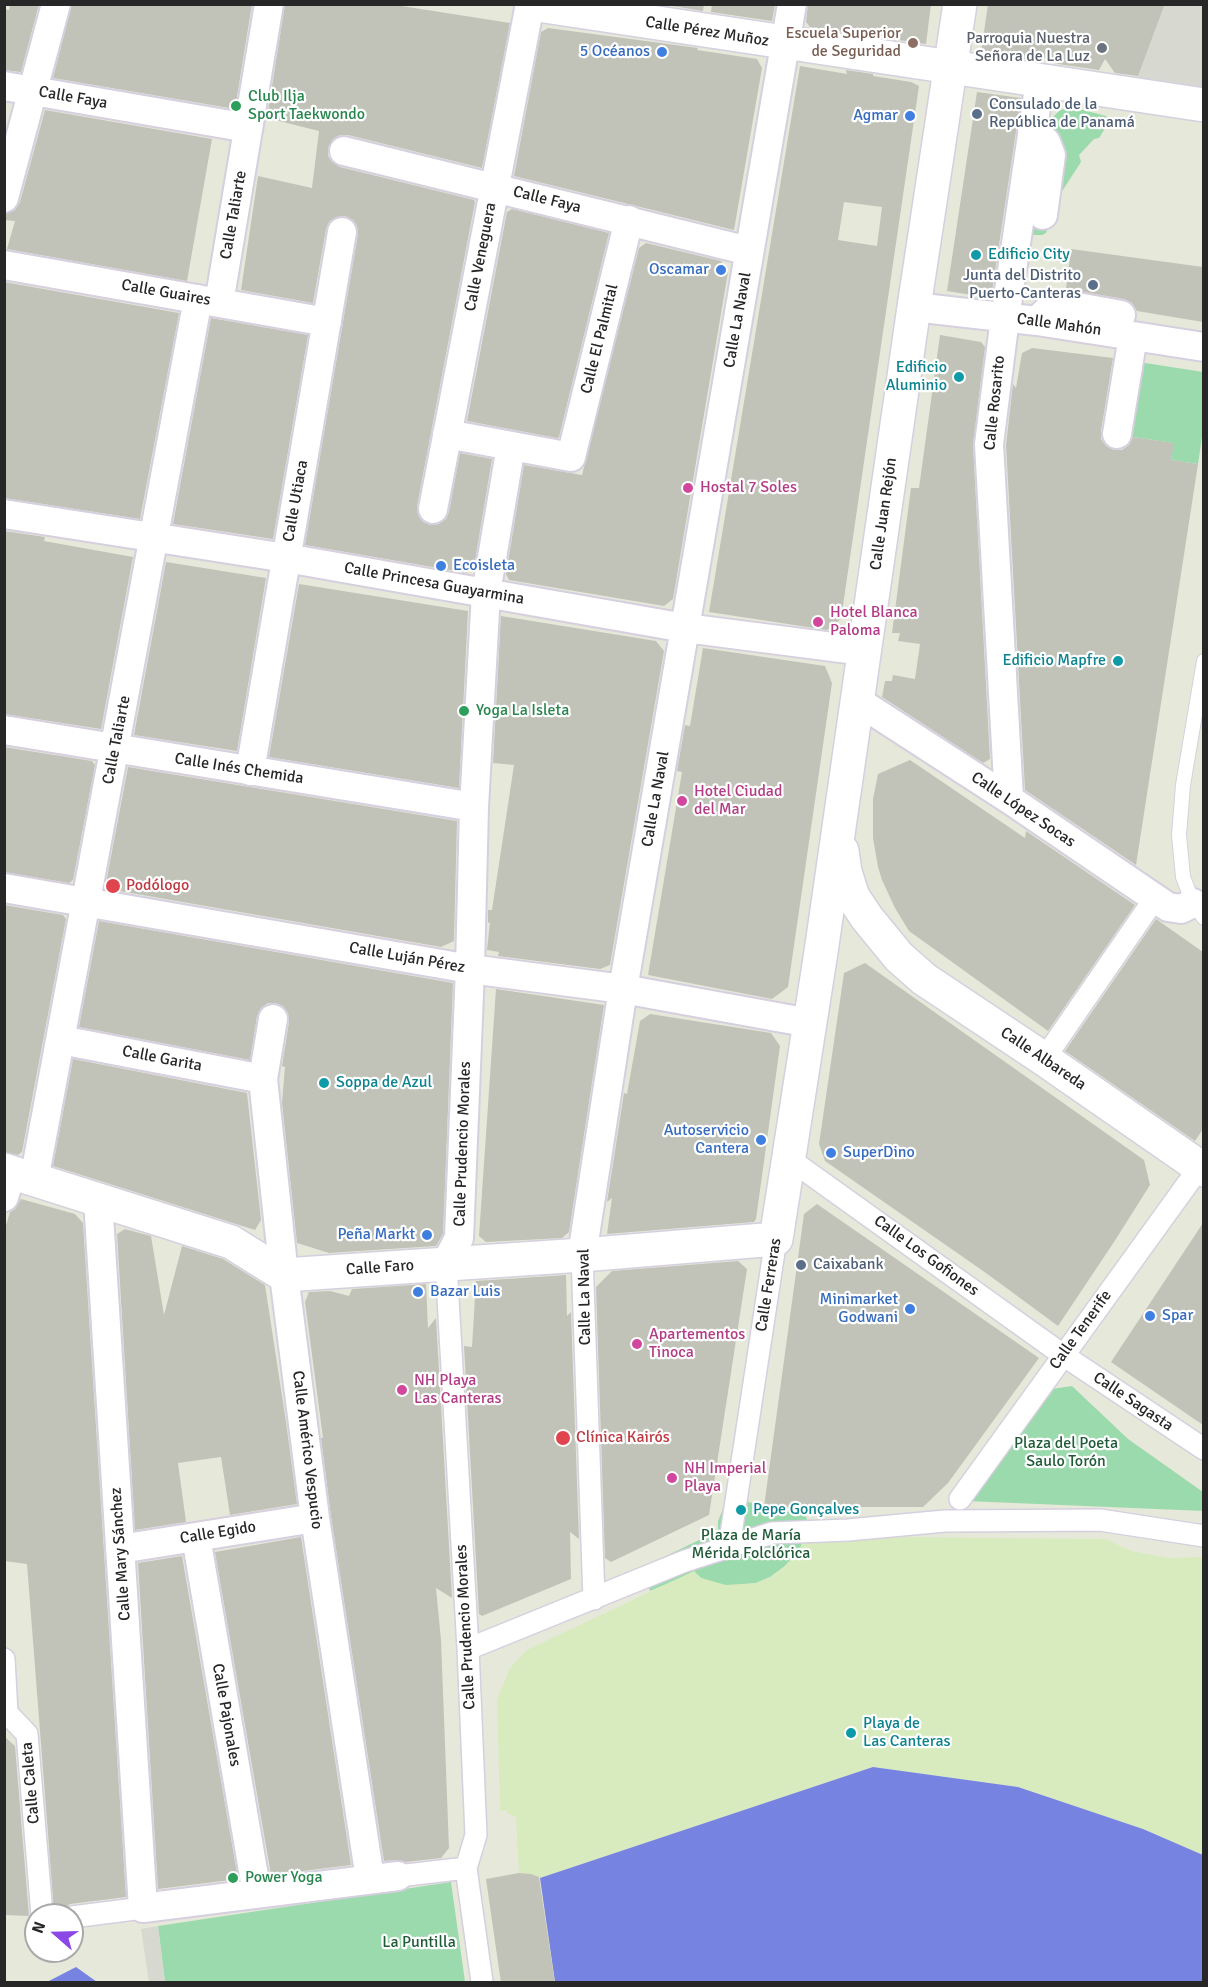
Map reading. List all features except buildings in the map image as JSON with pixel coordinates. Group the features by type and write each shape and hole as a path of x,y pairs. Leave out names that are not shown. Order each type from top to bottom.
{"street":[{"path":"4,198 56,4"},
{"name":"Calle Taliarte","path":"14,1180 61,1040 155,538 248,128 269,4"},
{"name":"Calle Pérez Muñoz","path":"531,4 627,12 786,44 1203,105"},
{"name":"Calle Veneguera","path":"433,509 531,4"},
{"name":"Calle La Naval","path":"594,1599 582,1255 623,988 792,4"},
{"name":"Calle Juan Rejón","path":"810,1023 960,4"},
{"name":"Calle Rosarito","path":"1009,799 989,444 1040,81"},
{"name":"Calle Faya","path":"4,86 248,128"},
{"path":"1032,129 1046,142 1051,155 1042,215"},
{"name":"Calle Faya","path":"344,151 750,251"},
{"name":"Calle El Palmital","path":"511,446 571,457 629,220"},
{"name":"Calle Utiaca","path":"250,771 342,232"},
{"name":"Calle Guaires","path":"4,265 327,322"},
{"name":"Calle Mahón","path":"914,307 1037,321 1127,325 1203,347"},
{"path":"1117,434 1127,325"},
{"path":"447,434 511,446"},
{"name":"Calle Prudencio Morales","path":"482,1983 466,1869 476,1835 446,1263 459,1238 471,969 474,807 486,593 511,446"},
{"name":"Calle Princesa Guayarmina","path":"4,514 286,558 685,628 864,651"},
{"name":"Calle López Socas","path":"856,700 1009,799 1168,907 1198,911"},
{"name":"Calle Inés Chemida","path":"4,730 474,807"},
{"name":"Calle Albareda","path":"838,825 845,872 853,897 899,957 924,979 1202,1166"},
{"name":"Calle Luján Pérez","path":"4,888 471,969 623,988 810,1023"},
{"path":"1044,1059 1155,898"},
{"name":"Calle Albareda","path":"821,952 834,933 851,929 874,935 888,944"},
{"name":"Calle Américo Vespucio","path":"273,1019 263,1079 284,1275 315,1518 370,1879"},
{"name":"Calle Ferreras","path":"729,1547 810,1023"},
{"name":"Calle Garita","path":"61,1040 263,1079"},
{"name":"Calle Los Gofiones","path":"788,1158 1063,1355"},
{"name":"Calle Tenerife","path":"960,1499 1202,1166"},
{"path":"14,1180 98,1200 231,1242 284,1275"},
{"name":"Calle Mary Sánchez","path":"98,1200 143,1908"},
{"name":"Calle Faro","path":"284,1275 582,1255 776,1239"},
{"name":"Calle Sagasta","path":"1063,1355 1203,1449"},
{"name":"Calle Egido","path":"120,1549 315,1518"},
{"path":"468,1649 685,1562 772,1533 849,1530 945,1521 1100,1520 1203,1536"},
{"name":"Calle Pajonales","path":"196,1537 257,1894"},
{"name":"Calle Caleta","path":"4,1659 7,1713 27,1734 41,1903"},
{"path":"84,1915 370,1879 400,1883 466,1869"}],"lane":[{"path":"1198,911 1183,877 1179,835 1183,785 1203,661"}],"green space":[{"path":"1072,107 1106,116 1109,122 1099,138 1094,139 1079,155 1081,162 1057,199 1046,233 1029,235 1053,133 1051,125 1053,117 1060,110"},
{"path":"1139,362 1203,372 1204,424 1198,464 1171,460 1173,443 1127,436"},
{"name":"Plaza del Poeta Saulo Torón","path":"1072,1386 1128,1439 1203,1492 1204,1511 967,1501 1045,1390"},
{"name":"Plaza de María Mérida Folclórica","path":"745,1501 759,1505 766,1513 804,1511 815,1541 803,1542 785,1566 770,1577 756,1583 731,1586 713,1583 694,1572 650,1591 643,1567 718,1531 718,1521 723,1509 732,1503"},
{"name":"La Puntilla","path":"451,1882 465,1982 165,1982 158,1926"}],"sand":[{"name":"Playa de Las Canteras","path":"905,1537 1105,1539 1131,1551 1168,1558 1203,1557 1203,1855 1143,1829 1018,1787 873,1767 540,1878 531,1874 519,1873 516,1817 507,1813 507,1810 500,1811 497,1700 510,1668 527,1650 694,1571 701,1578 726,1585 756,1583 771,1577 785,1566 800,1549 802,1542"}],"shaded area":[{"path":"1165,5 1203,5 1203,87 1137,78"},
{"path":"158,1926 165,1982 149,1982 141,1929"}],"water":[{"path":"873,1767 1018,1787 1143,1829 1203,1855 1203,1982 555,1982 540,1878"},
{"path":"76,1967 97,1982 47,1982"}],"place":[{"name":"Escuela Superior de Seguridad","path":"913,43"},
{"name":"Parroquia Nuestra Señora de La Luz","path":"1102,48"},
{"name":"5 Océanos","path":"662,52"},
{"name":"Club Ilja Sport Taekwondo","path":"236,106"},
{"name":"Consulado de la República de Panamá","path":"977,114"},
{"name":"Agmar","path":"910,116"},
{"name":"Edificio City","path":"976,255"},
{"name":"Oscamar","path":"721,270"},
{"name":"Junta del Distrito Puerto-Canteras","path":"1093,285"},
{"name":"Edificio Aluminio","path":"959,377"},
{"name":"Hostal 7 Soles","path":"688,488"},
{"name":"Ecoisleta","path":"441,566"},
{"name":"Hotel Blanca Paloma","path":"818,622"},
{"name":"Edificio Mapfre","path":"1118,661"},
{"name":"Yoga La Isleta","path":"464,711"},
{"name":"Hotel Ciudad del Mar","path":"682,801"},
{"name":"Podólogo","path":"113,886"},
{"name":"Soppa de Azul","path":"324,1083"},
{"name":"Autoservicio Cantera","path":"761,1140"},
{"name":"SuperDino","path":"831,1153"},
{"name":"Peña Markt","path":"427,1235"},
{"name":"Caixabank","path":"801,1265"},
{"name":"Bazar Luis","path":"418,1292"},
{"name":"Minimarket Godwani","path":"910,1309"},
{"name":"Spar","path":"1150,1316"},
{"name":"Apartementos Tinoca","path":"637,1344"},
{"name":"NH Playa Las Canteras","path":"402,1390"},
{"name":"Clínica Kairós","path":"563,1438"},
{"name":"NH Imperial Playa","path":"672,1478"},
{"name":"Pepe Gonçalves","path":"741,1510"},
{"name":"Playa de Las Canteras","path":"851,1733"},
{"name":"Power Yoga","path":"233,1878"}]}
